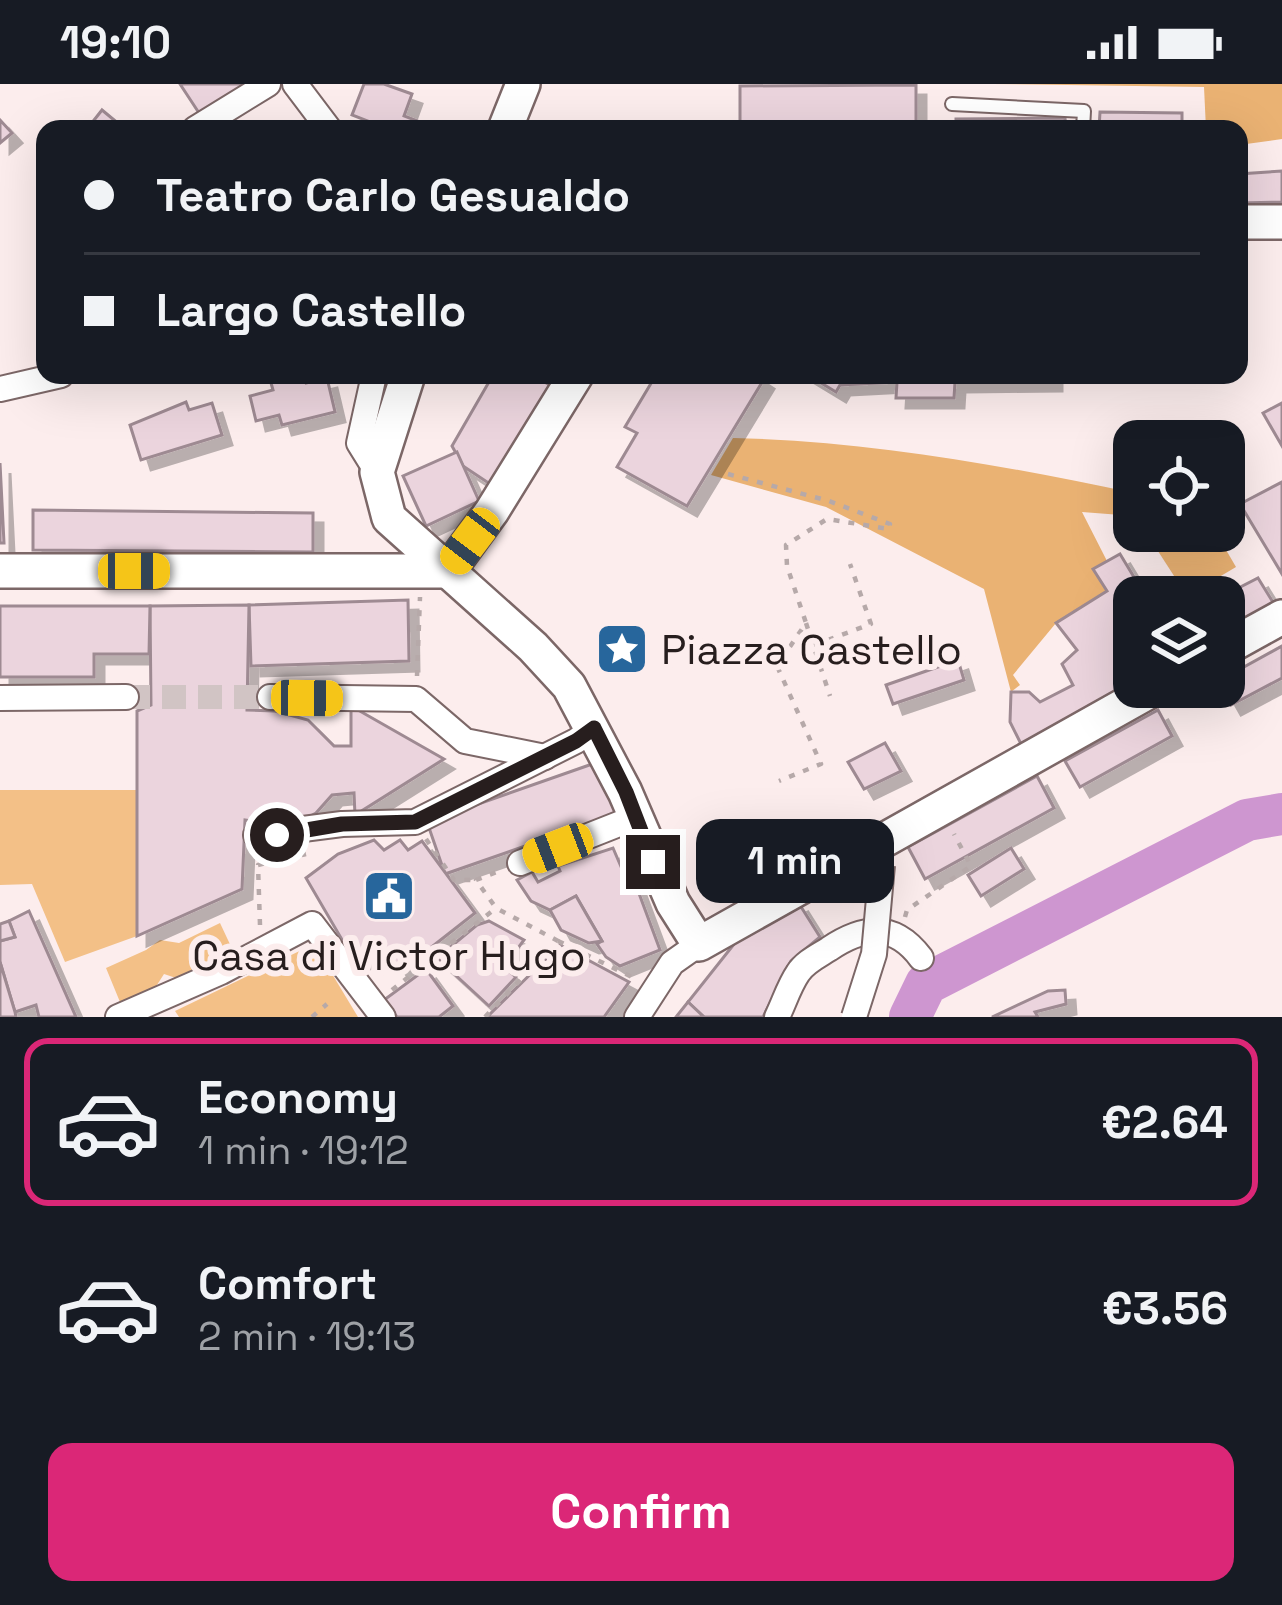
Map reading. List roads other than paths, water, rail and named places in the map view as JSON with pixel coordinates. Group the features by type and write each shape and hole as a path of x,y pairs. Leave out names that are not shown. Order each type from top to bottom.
{"street":[{"path":"209,120 268,84"},
{"path":"295,84 322,120"},
{"path":"509,120 523,84"},
{"path":"1248,222 1282,222"},
{"path":"0,388 36,380"},
{"path":"372,384 359,443 377,472 389,518 557,673 594,728 674,903 699,944"},
{"path":"377,472 405,384"},
{"path":"448,571 492,511 570,384"},
{"path":"0,571 448,571"},
{"path":"1245,637 1282,617"},
{"path":"0,698 125,697"},
{"path":"270,697 416,699 465,741 545,757"},
{"path":"637,1017 673,963 699,944 882,853 940,808 1119,708"},
{"path":"256,836 342,824 415,822 594,728"},
{"path":"520,862 634,818"},
{"path":"854,1017 874,954 882,853"},
{"path":"118,1017 312,924 378,1011"},
{"path":"777,1017 806,964 852,933 898,936 909,941 921,958"}],"lane":[{"path":"952,104 1084,111 1084,120"}],"waterway":[{"path":"910,1017 926,984 1247,820 1282,814"}],"tunnel":[{"path":"126,697 270,697"}],"place":[{"name":"Piazza Castello","path":"622,649"},
{"name":"Casa di Victor Hugo","path":"389,896"}]}
